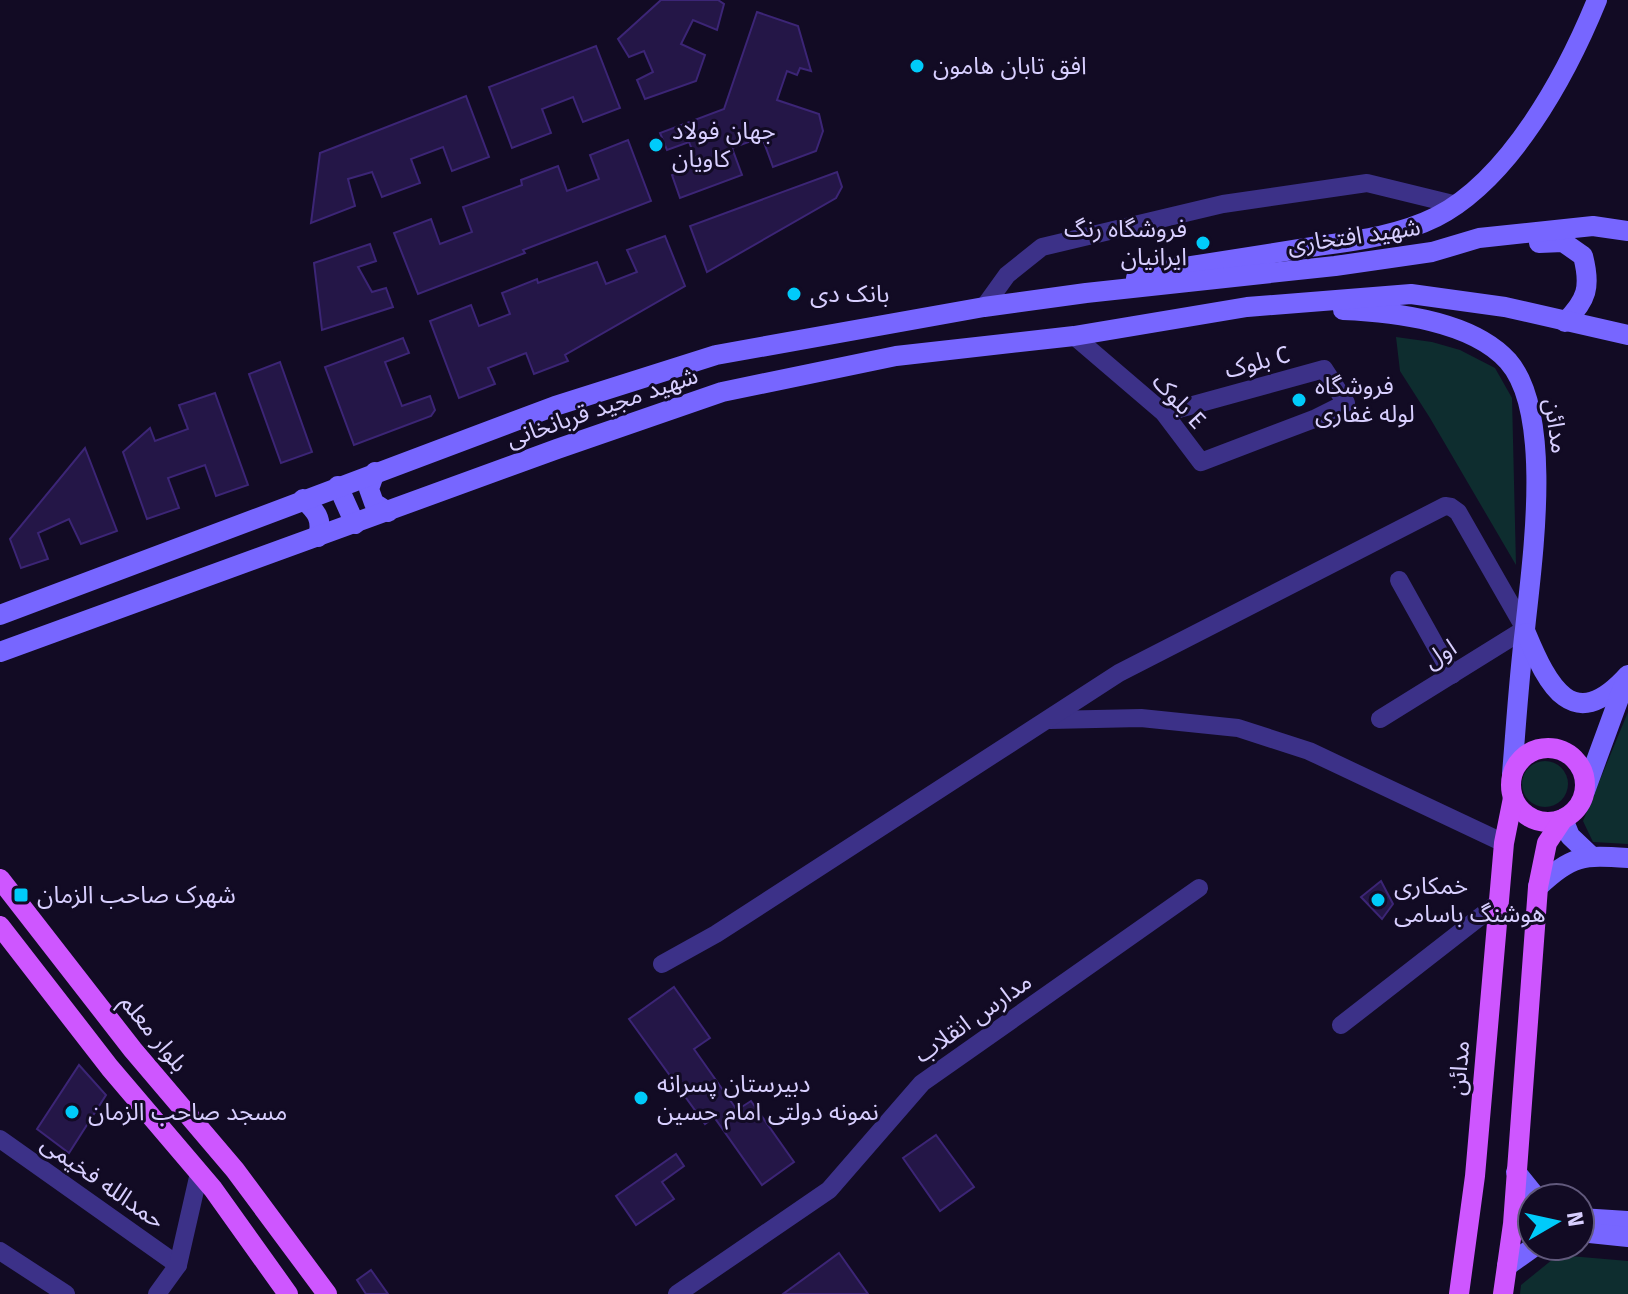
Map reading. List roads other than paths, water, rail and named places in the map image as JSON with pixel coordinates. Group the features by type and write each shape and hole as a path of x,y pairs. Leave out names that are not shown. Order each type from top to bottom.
{"main road":[{"path":"1086,293 1166,270 1360,240 1407,229 1457,205 1489,179 1513,152 1561,75 1597,0"},
{"name":"شهید افتخاری","path":"1086,293 1335,266 1432,252 1479,238 1593,226 1628,231"},
{"path":"1479,238 1513,245 1563,242 1583,256 1589,279 1581,306 1565,322"},
{"name":"شهید مجید قربانخانی","path":"0,615 555,406 716,355 984,307 1086,293"},
{"path":"1247,307 1411,294 1505,307 1622,334"},
{"name":"شهید مجید قربانخانی","path":"0,652 722,392 896,356 1074,336 1247,307"},
{"name":"مدائن","path":"1247,307 1378,311 1478,337 1509,362 1530,404 1536,464 1533,568 1512,774"},
{"path":"375,472 369,489 374,503 388,512"},
{"path":"338,486 355,524"},
{"path":"303,499 316,511 321,525 318,537"},
{"path":"1525,629 1545,677 1557,692 1575,702 1595,701 1612,692 1628,675"},
{"path":"1503,1294 1516,1172 1538,887 1547,843 1563,819 1581,803 1628,675"},
{"path":"1563,819 1543,822 1524,814 1513,798 1510,786 1517,763 1537,749 1549,747 1562,750 1573,756 1581,766 1585,791"},
{"name":"مدائن","path":"1459,1294 1475,1176 1504,843 1513,798"},
{"path":"1563,819 1570,836 1590,855"},
{"path":"1538,887 1566,863 1590,855 1628,858"},
{"name":"بلوار معلم","path":"0,879 133,1050 235,1170 327,1294"},
{"path":"0,926 110,1068 199,1173 288,1294"},
{"path":"1516,1172 1524,1182"},
{"path":"1596,1219 1628,1221"},
{"path":"1596,1234 1628,1237"},
{"path":"1507,1266 1516,1260"}],"street":[{"path":"984,307 1007,275 1042,247 1223,204 1367,183 1457,205"},
{"name":"بلوک E","path":"1074,336 1164,413 1201,462 1314,419 1346,403"},
{"name":"بلوک C","path":"1164,413 1324,369 1346,403"},
{"path":"662,964 716,934 1119,673 1445,506 1458,512 1525,629"},
{"path":"1399,580 1452,675"},
{"name":"اول","path":"1380,719 1525,629"},
{"path":"1050,720 1141,718 1238,728 1309,751 1504,843"},
{"name":"مدارس انقلاب","path":"677,1294 829,1190 922,1083 1199,888"},
{"path":"1341,1025 1499,902"},
{"name":"حمدالله فخیمی","path":"0,1139 178,1265"},
{"path":"157,1294 178,1265 199,1173"},
{"path":"0,1251 66,1294"}],"place":[{"name":"افق تابان هامون","path":"917,66"},
{"name":"جهان فولاد کاویان","path":"656,145"},
{"name":"فروشگاه رنگ ایرانیان","path":"1203,243"},
{"name":"بانک دی","path":"794,294"},
{"name":"فروشگاه لوله غفاری","path":"1299,400"},
{"name":"شهرک صاحب الزمان","path":"21,895"},
{"name":"خمکاری هوشنگ باسامی","path":"1378,900"},
{"name":"دبیرستان پسرانه نمونه دولتی امام حسین","path":"641,1098"},
{"name":"مسجد صاحب الزمان","path":"72,1112"}]}
